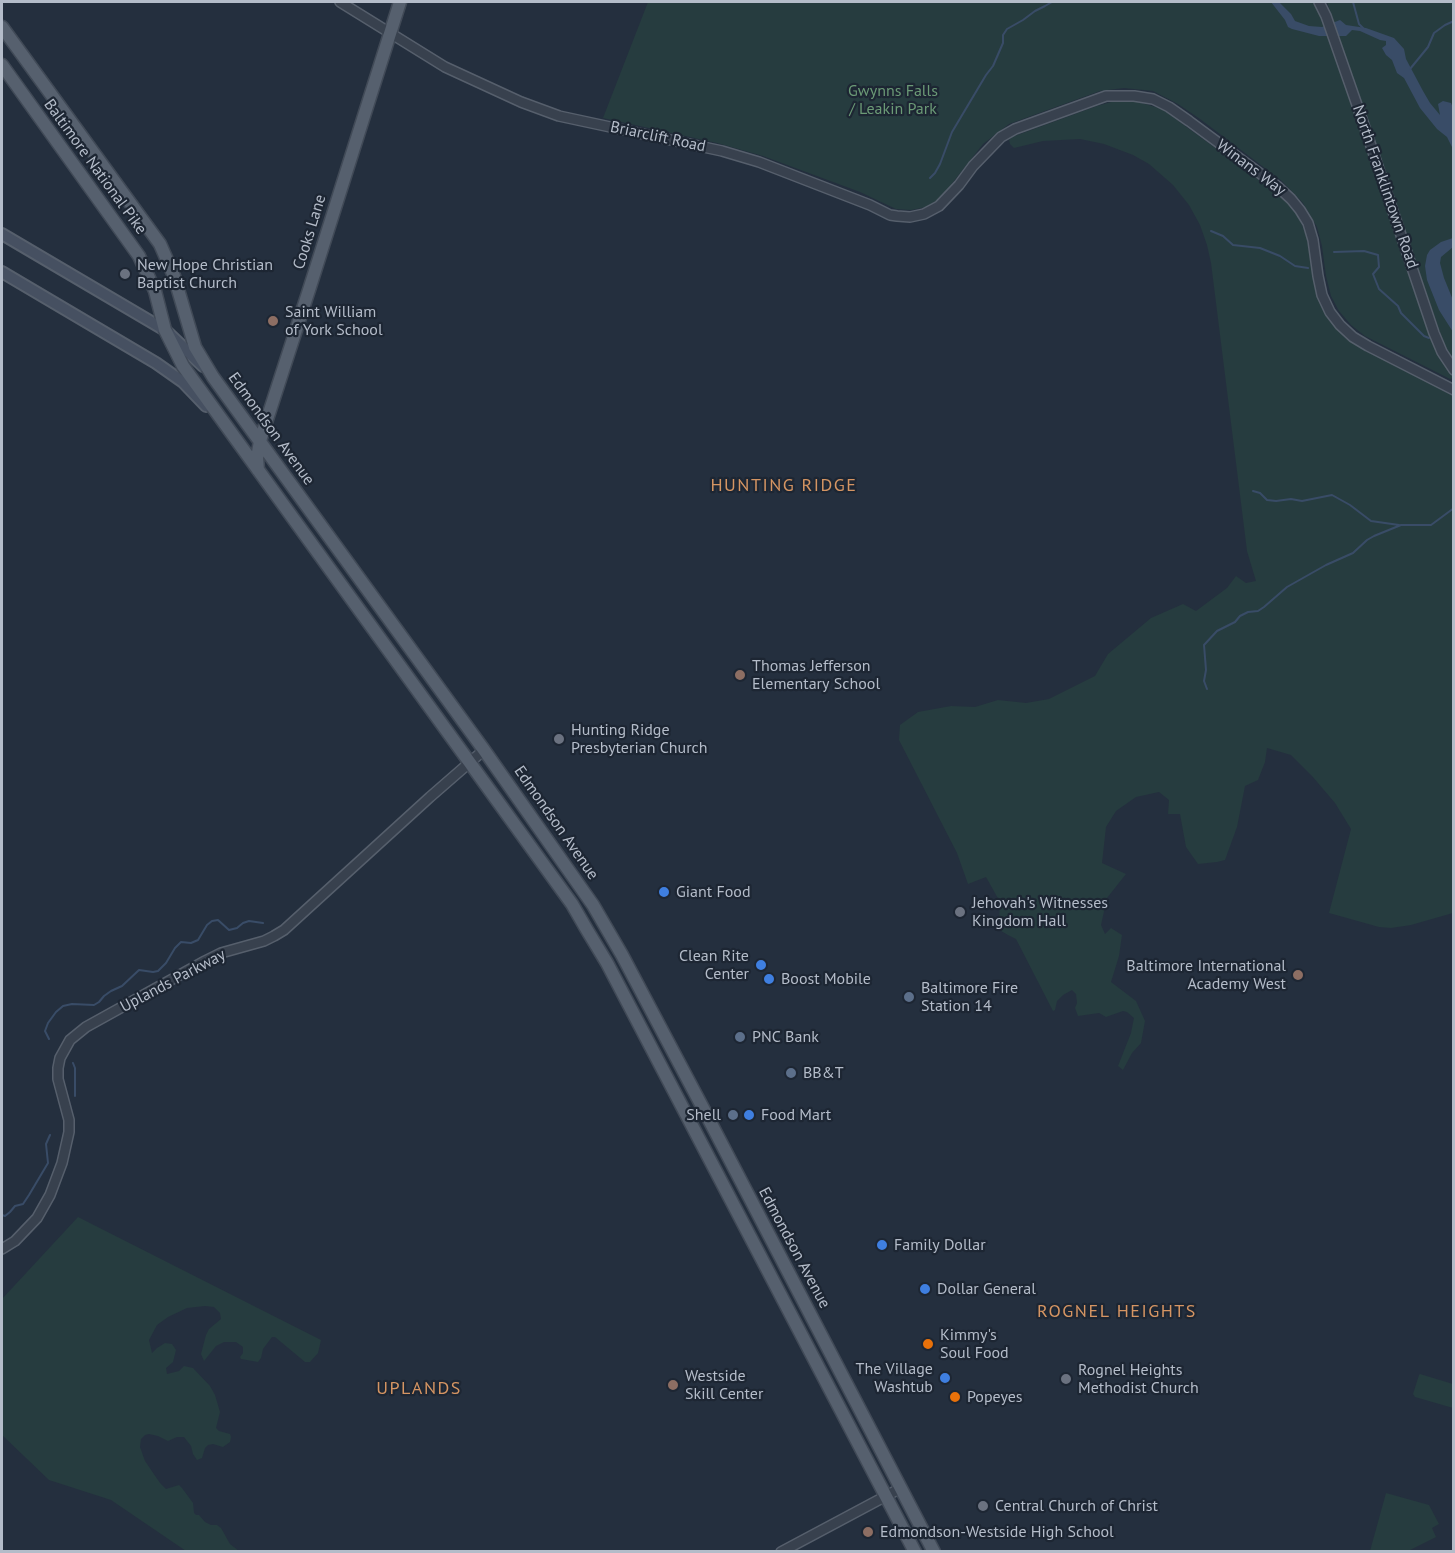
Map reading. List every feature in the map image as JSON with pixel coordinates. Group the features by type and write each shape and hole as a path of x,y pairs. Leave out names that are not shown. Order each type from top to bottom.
{"main road":[{"name":"Cooks Lane","path":"258,472 257,458 260,441 400,2"},
{"name":"Baltimore National Pike","path":"2,27 160,244 174,276 195,347 213,377"},
{"name":"Baltimore National Pike","path":"2,65 140,256 154,291 165,330 183,366 219,418"},
{"name":"Edmondson Avenue","path":"2,234 165,330 213,377 578,882 603,922 700,1103 934,1551"},
{"name":"Edmondson Avenue","path":"2,272 172,373 219,418 572,904 607,963 915,1551"}],"street":[{"name":"Briarclift Road","path":"340,2 445,67 521,102 559,116 722,151 759,162 890,215 910,217 932,211 949,197 973,166"},
{"name":"North Franklintown Road","path":"1321,4 1434,333 1454,370"},
{"name":"Winans Way","path":"973,166 1001,137 1020,127 1106,96 1153,99 1189,121 1277,186 1291,199 1308,224 1313,240 1322,295 1330,312 1340,325 1360,342 1454,390"},
{"name":"Uplands Parkway","path":"2,1248 15,1241 37,1218 50,1195 62,1163 69,1132 69,1120 58,1079 58,1068 60,1058 70,1040 86,1027 220,953 264,941 284,930 484,750"},
{"path":"781,1551 901,1488"}],"green space":[{"name":"Gwynns Falls / Leakin Park","path":"648,2 1315,2 1445,363 1453,378 1450,379 1365,336 1351,325 1339,311 1331,296 1317,227 1303,203 1282,181 1200,119 1153,91 1124,88 1100,91 1009,124 983,144 939,200 926,207 911,210 896,209 860,192 763,156 717,143 603,118"},
{"path":"1327,2 1453,2 1453,360 1445,347"},
{"path":"1115,101 1135,101 1162,109 1278,194 1300,220 1307,238 1319,298 1325,311 1344,337 1364,350 1453,395 1453,913 1391,928 1379,927 1329,913 1351,829 1335,803 1291,755 1267,748 1265,762 1258,780 1245,786 1237,827 1225,860 1198,864 1186,847 1180,814 1168,814 1169,800 1159,792 1136,797 1116,811 1106,827 1102,863 1126,874 1107,898 1101,925 1105,934 1111,928 1122,935 1119,956 1111,982 1136,1001 1145,1021 1141,1043 1132,1053 1123,1070 1118,1066 1131,1033 1134,1018 1123,1011 1106,1017 1099,1013 1078,1016 1075,1008 1076,994 1072,990 1057,1001 1053,1011 1016,939 996,928 999,922 1000,902 986,877 968,884 957,853 899,740 900,725 918,712 951,706 975,707 998,700 1026,703 1049,699 1095,676 1108,654 1151,618 1183,604 1196,611 1227,588 1236,576 1246,583 1256,581 1247,551 1211,263 1200,225 1189,205 1173,185 1149,164 1104,144 1080,139 1043,141 1014,148 1010,144 1009,140 1012,137"},
{"path":"78,1217 321,1340 318,1353 310,1362 305,1362 275,1337 272,1337 263,1349 258,1362 241,1359 243,1347 236,1342 224,1342 216,1346 204,1361 201,1354 206,1335 209,1329 221,1319 220,1313 214,1307 205,1306 187,1308 168,1317 157,1325 149,1340 152,1353 165,1343 172,1344 176,1350 173,1362 166,1368 167,1374 179,1371 184,1366 193,1368 210,1386 220,1412 216,1428 230,1434 231,1437 230,1442 223,1447 208,1445 202,1458 197,1460 184,1437 168,1441 158,1436 145,1435 141,1439 140,1447 145,1461 166,1489 179,1485 193,1503 194,1513 205,1522 221,1528 230,1544 239,1551 186,1551 111,1500 49,1480 2,1435 2,1299"},
{"path":"1420,1374 1453,1384 1453,1408 1415,1397 1413,1394"},
{"path":"1386,1493 1429,1505 1439,1524 1432,1528 1436,1537 1408,1551 1370,1551"}],"water":[{"path":"1271,2 1279,2 1295,21 1309,26 1322,27 1340,20 1346,25 1366,28 1394,38 1404,49 1406,59 1423,91 1440,115 1438,104 1443,101 1451,103 1453,149 1447,137 1437,129 1420,108 1404,78 1397,73 1392,60 1382,48 1386,45 1386,41 1360,31 1352,30 1346,36 1319,36 1292,29 1288,27"},
{"path":"1453,238 1453,247 1441,257 1440,263 1453,300 1453,332 1439,310 1427,280 1425,266 1430,250 1441,242"}],"waterway":[{"path":"930,178 940,164 952,132 993,66 1007,29 1052,2"},
{"path":"1353,2 1359,24 1364,29"},
{"path":"1410,69 1428,47 1434,33 1454,21"},
{"path":"1211,231 1223,236 1233,245 1260,248 1280,256 1295,266 1308,268"},
{"path":"1334,252 1364,251 1378,255 1379,267 1373,274 1379,289 1398,306 1401,313 1424,336 1429,338"},
{"path":"1253,491 1260,493 1267,500 1276,501 1291,499 1302,501 1332,495 1371,521 1399,525"},
{"path":"1207,689 1204,681 1206,670 1204,645 1217,631 1248,612 1258,611 1287,587 1353,553 1374,536 1401,525 1431,525 1454,508"},
{"path":"49,1039 45,1031 48,1023 63,1006 94,1005 111,991 122,986 139,970 158,971 181,942 191,943 198,940 212,921 218,920 229,930 249,921 263,923"},
{"path":"73,1063 75,1096"},
{"path":"2,1215 5,1216 15,1206 23,1204 29,1195 48,1163 46,1144 50,1135"}],"place":[{"name":"New Hope Christian Baptist Church","path":"125,274"},
{"name":"Saint William of York School","path":"273,321"},
{"name":"Thomas Jefferson Elementary School","path":"740,675"},
{"name":"Hunting Ridge Presbyterian Church","path":"559,739"},
{"name":"Giant Food","path":"664,892"},
{"name":"Jehovah's Witnesses Kingdom Hall","path":"960,912"},
{"name":"Clean Rite Center","path":"761,965"},
{"name":"Baltimore International Academy West","path":"1298,975"},
{"name":"Boost Mobile","path":"769,979"},
{"name":"Baltimore Fire Station 14","path":"909,997"},
{"name":"PNC Bank","path":"740,1037"},
{"name":"BB&T","path":"791,1073"},
{"name":"Shell","path":"733,1115"},
{"name":"Food Mart","path":"749,1115"},
{"name":"Family Dollar","path":"882,1245"},
{"name":"Dollar General","path":"925,1289"},
{"name":"Kimmy's Soul Food","path":"928,1344"},
{"name":"The Village Washtub","path":"945,1378"},
{"name":"Rognel Heights Methodist Church","path":"1066,1379"},
{"name":"Westside Skill Center","path":"673,1385"},
{"name":"Popeyes","path":"955,1397"},
{"name":"Central Church of Christ","path":"983,1506"},
{"name":"Edmondson-Westside High School","path":"868,1532"}],"district":[{"name":"HUNTING RIDGE","path":"784,486"},
{"name":"ROGNEL HEIGHTS","path":"1117,1312"},
{"name":"UPLANDS","path":"419,1389"}]}
